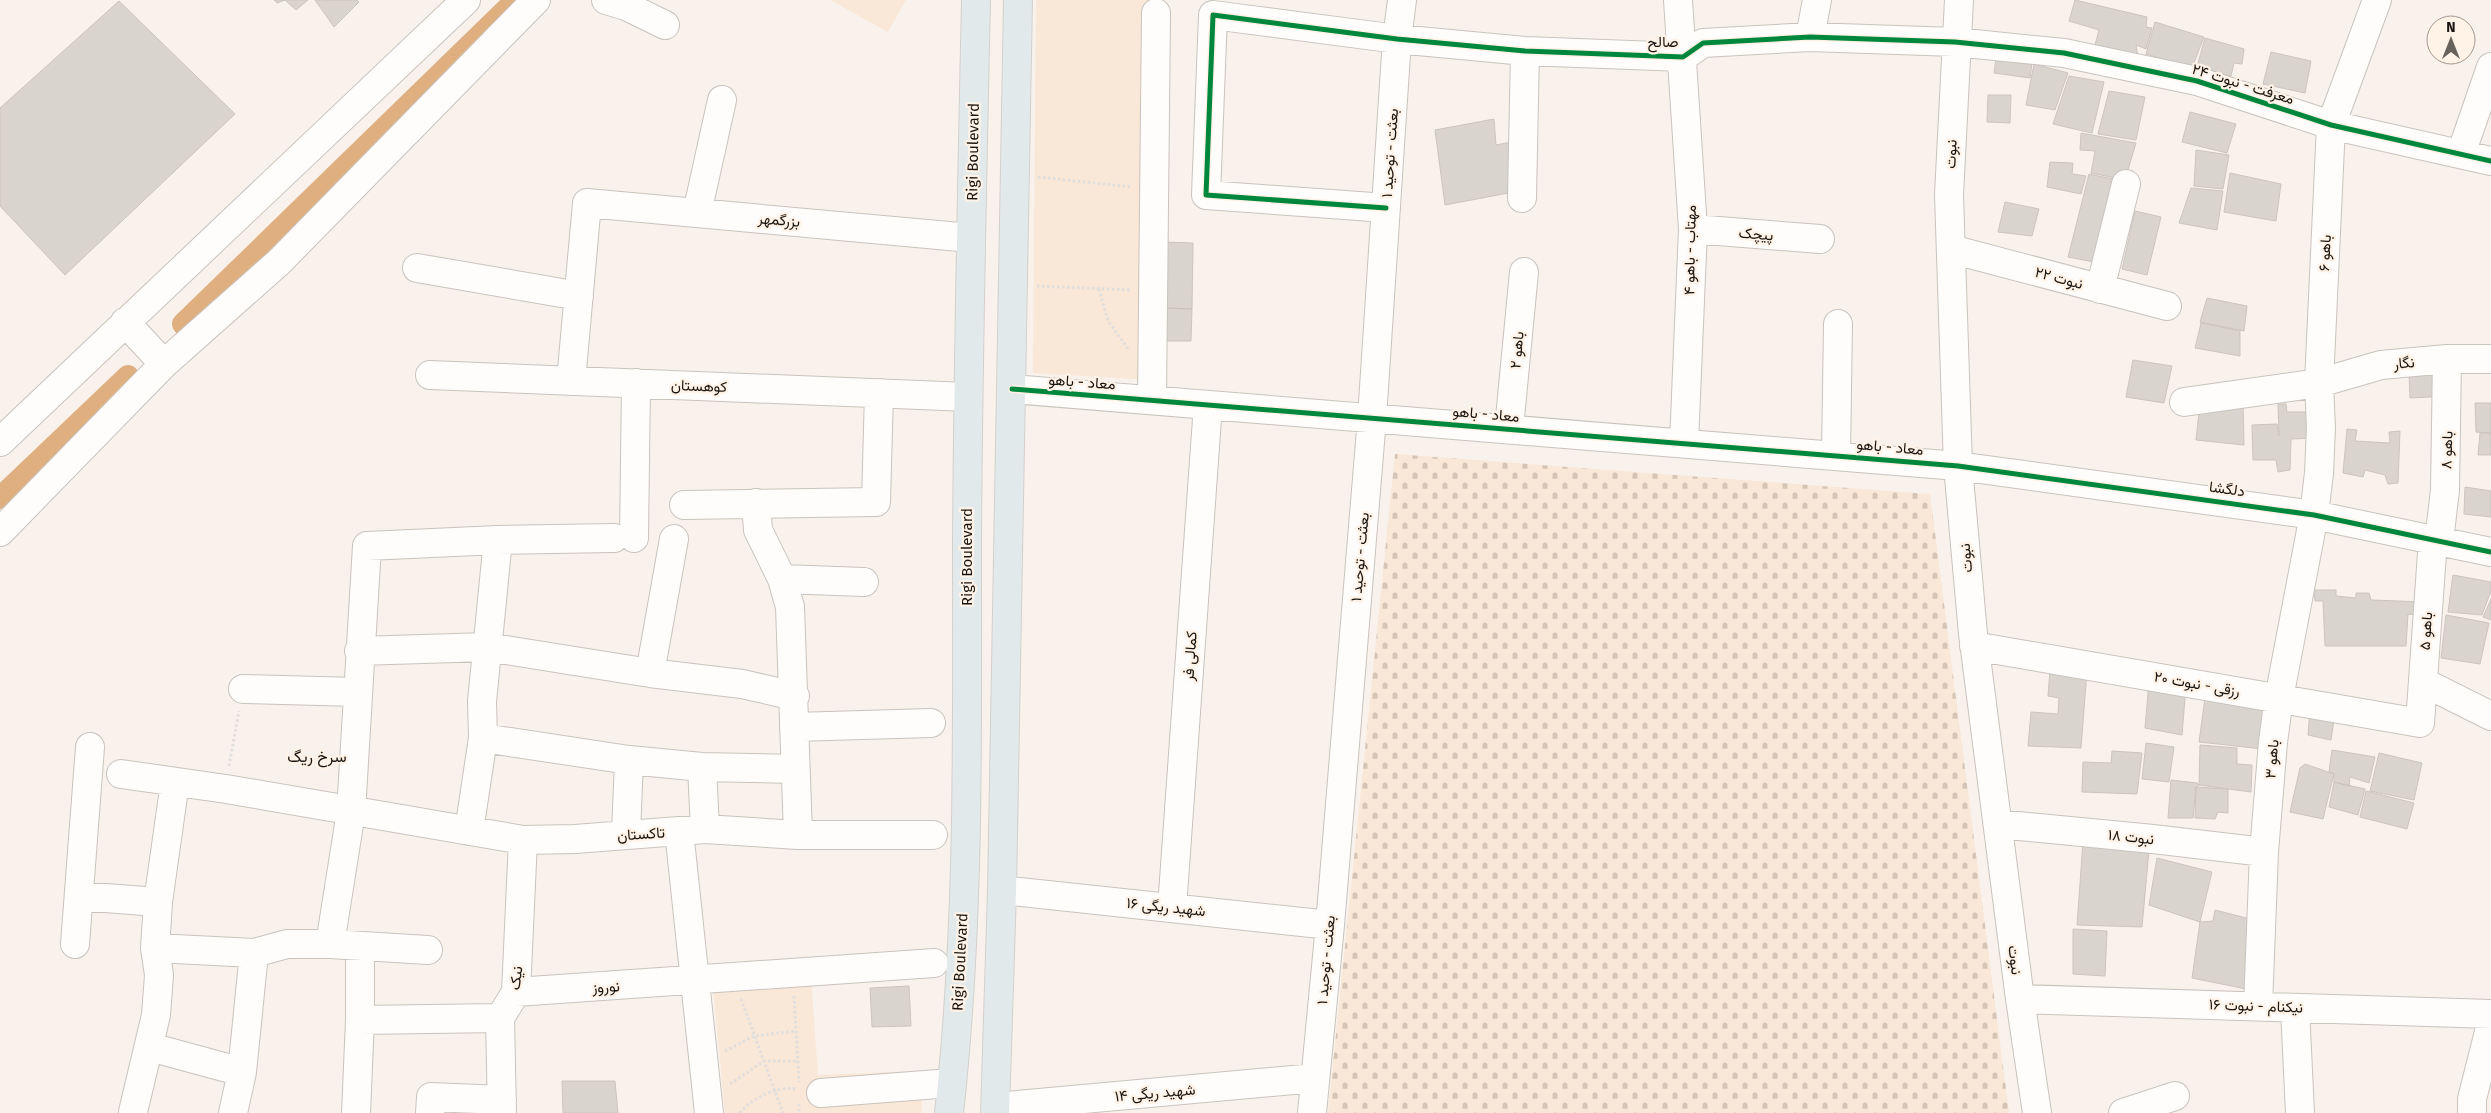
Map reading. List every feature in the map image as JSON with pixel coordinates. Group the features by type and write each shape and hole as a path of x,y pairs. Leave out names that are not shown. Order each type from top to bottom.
{"main road":[{"name":"Rigi Boulevard","path":"949,1104 962,961 967,724 968,397 976,0"},
{"path":"995,1110 1002,890 1018,0"}],"street":[{"path":"0,442 466,0"},
{"path":"0,532 164,364 279,262 536,0"},
{"path":"606,0 626,6 665,24"},
{"name":"بعثت - توحید ۱","path":"1312,1113 1330,925 1372,418 1397,39 1402,0"},
{"name":"مهتاب - باهو ۴","path":"1678,0 1693,229 1684,443"},
{"path":"1810,37 1817,0"},
{"name":"نبوت","path":"1959,0 1949,195 1958,466 1974,646 2020,999 2037,1113"},
{"name":"باهو ۶","path":"2314,515 2321,437 2319,384 2331,125 2377,0"},
{"path":"1152,400 1156,13"},
{"name":"صالح","path":"1386,208 1206,195 1213,15 1397,39 1525,51 1682,57 1703,42 1810,37 1956,42"},
{"name":"معرفت - نبوت ۲۴","path":"1956,42 2064,53 2188,79 2331,125 2491,161"},
{"path":"1522,198 1525,51"},
{"path":"2461,154 2491,67"},
{"path":"697,213 722,100"},
{"path":"2100,289 2126,184"},
{"name":"بزرگمهر","path":"578,296 587,203 971,238"},
{"name":"پیچک","path":"1693,229 1820,239"},
{"name":"نبوت ۲۲","path":"1951,249 2167,306"},
{"path":"417,268 578,296 570,381"},
{"name":"باهو ۲","path":"1509,428 1524,272"},
{"path":"125,322 164,364"},
{"path":"1836,456 1838,324"},
{"name":"نگار","path":"2184,402 2319,384 2381,366 2447,359 2491,359"},
{"name":"باهو ۸","path":"2436,540 2445,490 2447,359"},
{"name":"کوهستان","path":"430,375 968,397"},
{"path":"330,944 351,812 359,651 367,546 498,540 624,538 636,384"},
{"name":"معاد - باهو","path":"1012,389 1958,466"},
{"path":"684,506 876,502 879,393"},
{"name":"کمالی فر","path":"1172,908 1208,405"},
{"name":"دلگشا","path":"1958,466 2314,515 2491,552"},
{"path":"756,503 758,530 782,579 790,607 795,696 794,726 798,835"},
{"name":"باهو ۳","path":"2258,1006 2264,852 2279,698 2314,515"},
{"path":"650,673 674,539"},
{"path":"469,831 483,738 482,701 498,540"},
{"name":"باهو ۵","path":"2420,723 2436,540"},
{"path":"782,579 864,582"},
{"name":"رزقی - نبوت ۲۰","path":"1974,646 2420,723"},
{"path":"359,651 487,647 650,673 742,684 795,696"},
{"path":"2423,682 2491,716"},
{"path":"243,689 357,692"},
{"path":"794,726 931,723"},
{"path":"483,738 629,760 702,767 795,769"},
{"path":"75,944 90,747"},
{"path":"626,834 629,760"},
{"path":"702,767 692,830 696,982 708,1106"},
{"name":"تاکستان","path":"121,774 226,789 351,812 523,840 692,830 798,835 933,835"},
{"path":"132,1113 150,1047 159,975 156,948 158,902 175,782"},
{"name":"نبوت ۱۸","path":"1998,824 2264,852"},
{"name":"نیک","path":"500,1018 516,992 523,840"},
{"name":"شهید ریگی ۱۶","path":"1002,890 1330,925"},
{"path":"79,896 158,902"},
{"path":"156,948 254,952 287,944 330,944 428,950"},
{"path":"356,1113 360,1020 360,946"},
{"path":"233,1113 242,1072 254,952"},
{"name":"نوروز","path":"516,992 696,982 934,964"},
{"name":"نیکنام - نبوت ۱۶","path":"2020,999 2491,1014"},
{"path":"2295,1008 2300,1113"},
{"path":"360,1020 500,1018 502,1106 431,1097 430,1113"},
{"path":"2478,1104 2491,1024"},
{"path":"150,1047 242,1072"},
{"name":"شهید ریگی ۱۴","path":"995,1110 1315,1078"},
{"path":"810,1091 949,1104"},
{"path":"2123,1113 2175,1096"}],"path":[{"path":"1016,175 1153,190"},
{"path":"1014,285 1152,291"},
{"path":"1099,289 1108,320 1116,335 1139,359 1153,369"},
{"path":"226,789 243,689"},
{"path":"793,974 798,1061 810,1091 799,1113"},
{"path":"733,978 784,1113"},
{"path":"704,1063 754,1036 795,1031"},
{"path":"708,1106 764,1061 798,1061"},
{"path":"740,1113 753,1101 766,1094 779,1090 810,1091"}],"green space":[{"path":"830,0 906,0 888,32"},
{"path":"1036,0 1155,0 1151,380 1033,373"},
{"path":"1395,454 1930,494 2009,1113 1328,1113"},
{"path":"811,978 818,1075 920,1071 922,1113 725,1113 713,986"}],"building":[{"path":"274,0 285,0 277,3"},
{"path":"285,0 308,0 296,10"},
{"path":"315,0 357,0 359,2 334,27"},
{"path":"2075,0 2147,17 2146,27 2152,28 2146,49 2136,45 2138,57 2095,45 2099,30 2069,21"},
{"path":"119,1 235,114 65,275 0,206 0,108"},
{"path":"2155,22 2204,37 2192,68 2146,54"},
{"path":"2205,38 2244,49 2242,64 2234,63 2231,76 2218,73 2217,77 2203,75 2204,68 2198,63"},
{"path":"2271,52 2311,61 2305,93 2263,84"},
{"path":"1996,58 2032,63 2030,78 1994,73"},
{"path":"2034,64 2068,73 2055,110 2026,105"},
{"path":"2069,76 2104,82 2092,133 2053,124"},
{"path":"2109,91 2145,97 2136,140 2098,134"},
{"path":"1988,95 2011,95 2010,123 1987,122"},
{"path":"2190,112 2236,124 2227,153 2182,142"},
{"path":"1494,119 1496,145 1511,142 1514,192 1445,205 1435,130"},
{"path":"2081,133 2136,143 2125,180 2091,173 2095,151 2080,150"},
{"path":"2196,150 2229,155 2223,189 2194,186"},
{"path":"2050,162 2073,163 2072,174 2086,176 2081,194 2047,187"},
{"path":"2230,173 2281,184 2276,221 2224,212"},
{"path":"2089,174 2122,181 2104,264 2068,257"},
{"path":"2191,188 2223,191 2217,230 2179,223"},
{"path":"2005,202 2039,209 2032,236 1998,232"},
{"path":"2135,211 2161,217 2147,275 2122,269"},
{"path":"1164,242 1193,243 1192,309 1163,308"},
{"path":"2207,298 2247,306 2244,331 2200,322"},
{"path":"1163,308 1192,309 1191,341 1162,341"},
{"path":"2201,323 2240,331 2240,356 2195,348"},
{"path":"2133,360 2172,366 2164,403 2126,397"},
{"path":"2451,371 2450,396 2410,398 2409,373"},
{"path":"2200,403 2243,404 2244,445 2196,440"},
{"path":"2475,403 2491,403 2491,433 2476,432"},
{"path":"2278,404 2286,404 2287,412 2315,412 2316,438 2291,439 2290,470 2278,472 2276,460 2253,460 2252,425 2277,424 2279,436"},
{"path":"2347,429 2357,430 2355,441 2390,443 2389,432 2400,431 2398,483 2388,484 2385,475 2365,470 2363,477 2343,473"},
{"path":"2480,433 2491,433 2491,455 2478,455"},
{"path":"2465,487 2491,491 2491,517 2464,514"},
{"path":"2453,575 2491,582 2491,591 2482,615 2448,612"},
{"path":"2314,590 2336,590 2336,596 2356,598 2356,593 2369,593 2371,600 2426,602 2425,616 2408,614 2406,646 2325,646 2323,601 2315,601"},
{"path":"2491,599 2491,620 2483,617"},
{"path":"2446,615 2489,623 2480,664 2441,658"},
{"path":"2050,669 2087,671 2081,748 2028,746 2031,712 2058,714 2059,698 2048,696"},
{"path":"2149,682 2186,686 2182,735 2145,728"},
{"path":"2205,698 2273,706 2272,750 2199,742"},
{"path":"2310,710 2335,713 2331,740 2308,735"},
{"path":"2146,743 2174,747 2169,782 2142,779"},
{"path":"2200,745 2237,748 2237,764 2252,765 2251,792 2199,785"},
{"path":"2332,750 2375,757 2369,783 2350,777 2349,786 2334,782 2334,774 2329,772"},
{"path":"2112,751 2142,753 2137,794 2082,792 2083,762 2111,763"},
{"path":"2379,753 2422,763 2414,800 2370,791"},
{"path":"2305,764 2334,774 2323,819 2290,812 2300,768"},
{"path":"2171,780 2197,783 2199,785 2196,787 2193,818 2168,818"},
{"path":"2334,782 2365,789 2358,815 2329,807"},
{"path":"2196,787 2228,789 2228,813 2218,812 2215,819 2195,818"},
{"path":"2366,791 2414,803 2407,829 2360,817"},
{"path":"2083,842 2149,850 2142,927 2077,925"},
{"path":"2157,858 2212,872 2200,922 2149,905"},
{"path":"2215,910 2258,921 2251,990 2192,978 2200,922 2213,921"},
{"path":"2073,929 2107,931 2105,976 2073,974"},
{"path":"909,986 911,1026 872,1027 870,988"},
{"path":"562,1081 615,1081 618,1113 563,1113"}],"waterway":[{"path":"183,324 516,0"},
{"path":"0,498 128,376"}],"cycle path":[{"path":"1386,208 1206,195 1213,15 1397,39 1525,51 1683,57 1703,43 1810,37 1955,42 2064,53 2197,81 2331,125 2491,161"},
{"path":"1012,389 1958,466 2314,515 2491,552"}],"district":[{"name":"سرخ ریگ","path":"317,756"}]}
